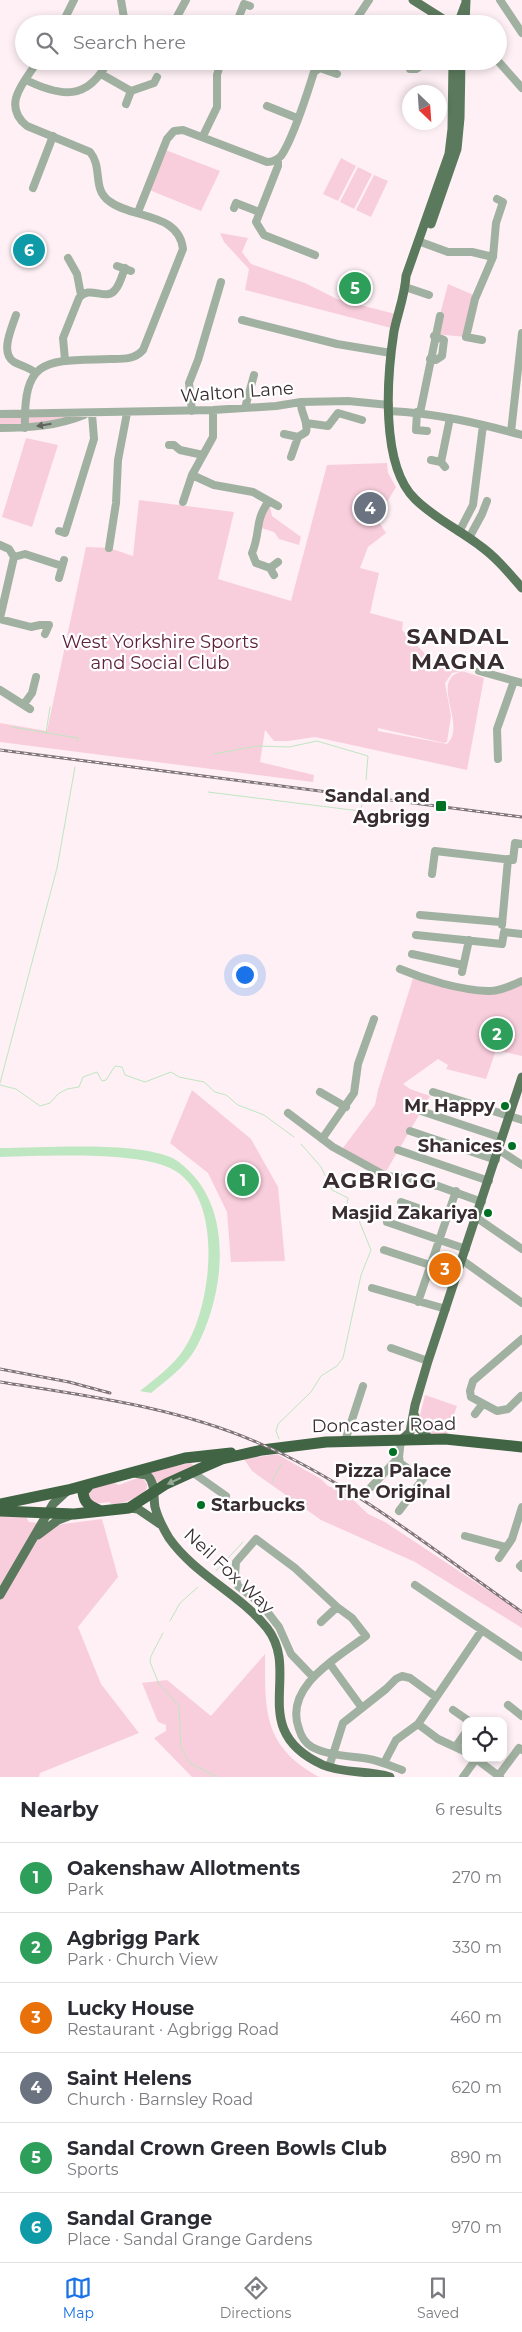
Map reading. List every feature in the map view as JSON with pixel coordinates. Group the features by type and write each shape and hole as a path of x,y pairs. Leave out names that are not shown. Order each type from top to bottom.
{"highway":[{"name":"Doncaster Road","path":"0,1504 89,1485 194,1456 345,1441 445,1439 522,1447"},
{"name":"Doncaster Road","path":"0,1511 74,1514 129,1508 154,1492 195,1471 248,1452"},
{"path":"167,1462 196,1462 195,1471"},
{"path":"89,1485 83,1492 85,1502 103,1512"}],"main road":[{"path":"413,0 437,15"},
{"path":"461,15 466,2"},
{"path":"465,15 466,2"},
{"path":"421,242 450,146 454,70"},
{"path":"461,70 457,149 406,276 391,353 389,408 392,451 401,480 414,498 430,513 469,538 498,561 522,588"},
{"path":"401,1440 410,1432 428,1361 522,1077"},
{"path":"401,1440 414,1412"},
{"path":"414,1412 419,1428 431,1440"},
{"path":"384,1440 397,1436 406,1428"},
{"name":"Neil Fox Way","path":"129,1473 147,1475 152,1481 161,1524"},
{"path":"0,1595 48,1513 59,1497 68,1490"},
{"name":"Neil Fox Way","path":"129,1508 138,1509 161,1524 188,1561 249,1610 267,1628 278,1649 280,1674 278,1704 285,1731 305,1754 329,1767 390,1777"},
{"path":"23,1511 32,1517 36,1524 34,1539"},
{"path":"34,1539 58,1520 74,1514"}],"street":[{"path":"66,15 74,0"},
{"path":"121,0 124,15"},
{"path":"180,15 186,0"},
{"path":"359,15 369,0"},
{"path":"500,0 522,33"},
{"path":"240,15 244,4 250,6"},
{"path":"25,428 26,392 36,373 50,363 65,360 130,358 140,354 146,346 183,249 182,240 168,224 117,206 102,194 99,185 99,167 96,159 90,152 26,126 16,114 14,104 16,96 32,70"},
{"path":"26,80 46,90 64,94 85,88 103,70"},
{"path":"203,136 217,107 218,70"},
{"path":"314,252 264,235 256,222 278,166 278,159 298,118 316,70"},
{"path":"327,70 337,74"},
{"path":"506,70 522,88"},
{"path":"101,74 132,92"},
{"path":"126,104 132,92 154,83 157,77"},
{"path":"268,106 298,118"},
{"path":"138,212 170,134 174,131 183,130 203,136 267,162 278,159"},
{"path":"32,183 53,136"},
{"path":"482,340 466,337 475,299 493,257 496,224 503,202 497,199"},
{"path":"234,208 236,203 259,212"},
{"path":"421,242 448,252 472,252 493,257"},
{"path":"65,360 64,338 81,295 77,274 68,258"},
{"path":"81,295 91,291 110,294 116,289 124,268"},
{"path":"192,411 189,383 222,281"},
{"path":"405,287 430,294"},
{"path":"110,294 110,304"},
{"path":"16,316 4,345 5,353 11,360 36,373"},
{"path":"427,431 416,430 440,316"},
{"path":"247,321 337,344 391,353"},
{"path":"425,333 435,335"},
{"path":"511,432 522,333"},
{"path":"244,408 254,375"},
{"name":"Walton Lane","path":"0,414 192,411 276,406 301,402 348,401 450,418 522,435"},
{"path":"301,402 300,412 306,423 306,432 298,437 292,456 302,459"},
{"path":"183,502 192,475 213,437 213,410"},
{"path":"109,548 116,503 118,460 127,412"},
{"path":"306,423 328,426 338,413 361,421"},
{"path":"59,531 65,533 94,440 89,414"},
{"name":"Walton Lane","path":"0,428 25,428 68,422 89,414"},
{"path":"431,460 443,465 450,418"},
{"path":"459,532 473,505 483,425"},
{"path":"284,434 298,437"},
{"path":"169,446 174,445 180,450 202,455"},
{"path":"192,475 214,485 253,492 278,506"},
{"path":"269,501 260,515 258,540 252,553 256,563 272,571 278,562"},
{"path":"469,538 482,514 486,501"},
{"path":"0,545 9,549 14,557 0,618 30,627 45,624 48,626 45,634"},
{"path":"14,557 25,554 63,563 59,578"},
{"path":"479,671 518,682 497,729 498,759"},
{"path":"0,690 27,706 36,677"},
{"path":"432,874 435,851 513,860 515,843 522,844"},
{"path":"416,935 502,944 504,932 500,922 508,859"},
{"path":"420,915 440,912 500,922"},
{"path":"504,932 522,934"},
{"path":"412,954 463,968 468,940"},
{"path":"400,969 450,984 490,991 522,981"},
{"path":"322,1139 354,1093 358,1064 374,1019"},
{"path":"320,1092 346,1106"},
{"path":"433,1092 522,1120"},
{"path":"421,1112 502,1138"},
{"path":"288,1113 351,1159 384,1175 456,1191 482,1202"},
{"path":"410,1131 496,1160"},
{"path":"398,1150 417,1160 489,1181"},
{"path":"499,1150 522,1165"},
{"path":"418,1302 456,1191"},
{"path":"401,1202 446,1218"},
{"path":"476,1218 522,1249"},
{"path":"387,1222 466,1249"},
{"path":"384,1250 430,1264"},
{"path":"462,1260 522,1303"},
{"path":"372,1288 446,1309"},
{"path":"521,1396 511,1412 497,1411 482,1404 470,1394 473,1382 522,1339"},
{"path":"391,1348 428,1361"},
{"path":"345,1441 363,1386"},
{"path":"475,1414 482,1404"},
{"path":"399,1510 422,1480 400,1463 401,1440"},
{"path":"371,1487 399,1457"},
{"path":"195,1471 205,1482 226,1496"},
{"path":"499,1558 520,1520 522,1507"},
{"path":"465,1536 506,1547"},
{"path":"313,1677 291,1654 282,1631 262,1604 238,1586 235,1576 236,1562 256,1539 295,1568 337,1608 352,1618 366,1636 313,1677 297,1701 297,1723 302,1736 311,1746 333,1753 384,1763 402,1770"},
{"path":"522,1564 520,1566 522,1568"},
{"path":"416,1585 522,1657"},
{"path":"321,1622 337,1608"},
{"path":"384,1763 396,1740 418,1724 482,1630"},
{"path":"330,1664 362,1708"},
{"path":"329,1767 343,1723 402,1676 410,1678 436,1697"},
{"path":"508,1706 519,1714 522,1704"},
{"path":"453,1710 463,1717"},
{"path":"418,1724 438,1739 462,1750"},
{"path":"456,1746 462,1738"},
{"path":"480,1762 499,1776 521,1747"},
{"path":"463,1777 472,1762"}],"green space":[{"path":"163,149 220,171 201,211 147,189"},
{"path":"341,158 356,166 338,201 323,194"},
{"path":"358,167 372,174 354,209 340,202"},
{"path":"374,175 388,181 371,217 356,210"},
{"path":"220,233 248,238 242,252 251,264 305,283 337,299 399,315 395,329 245,290 249,269 224,242"},
{"path":"345,272 371,280 364,304 338,297"},
{"path":"448,284 476,296 466,337 435,334"},
{"path":"0,414 86,414 68,422 0,428"},
{"path":"26,438 58,445 32,527 2,517"},
{"name":"West Yorkshire Sports and Social Club","path":"387,463 388,473 396,487 377,519 386,533 368,547 360,568 379,573 370,613 403,622 402,630 437,666 440,664 445,668 459,665 466,670 452,673 445,683 451,716 447,742 444,743 378,728 378,731 447,744 452,736 453,726 448,693 448,684 452,676 462,671 484,678 467,770 315,737 274,741 265,730 260,762 314,775 313,782 0,742 0,723 47,731 86,547 109,548 133,556 139,500 234,512 218,579 291,601 327,465"},
{"path":"269,501 272,516 301,537 299,545 279,539 274,532 258,527"},
{"path":"414,975 490,991 522,984 522,1056 496,1050 486,1079 446,1069 448,1065 438,1059 403,1084 410,1089 430,1096 384,1175 340,1152 375,1105"},
{"path":"192,1090 251,1139 278,1187 285,1261 231,1262 227,1212 208,1173 170,1143"},
{"path":"425,1395 457,1406 447,1434 432,1434 419,1419"},
{"path":"277,1454 321,1479 328,1486 345,1492 368,1514 385,1522 522,1613 522,1628 415,1562 321,1520 252,1471 244,1459"},
{"path":"191,1463 195,1467 158,1483 150,1471"},
{"path":"140,1477 146,1482 147,1487 139,1496 113,1505 109,1502 92,1504 88,1490 114,1483 119,1485"},
{"path":"0,1511 25,1515 29,1522 55,1525 102,1519 118,1577 78,1627 101,1684 139,1733 40,1773 39,1777 0,1777"},
{"path":"265,1654 267,1710 277,1740 287,1753 319,1777 192,1777 154,1738 166,1731 166,1725 158,1722 142,1683 167,1680 211,1716"}],"shaded area":[{"path":"87,1146 153,1152 179,1162 191,1173 205,1191 214,1212 219,1235 218,1282 213,1306 192,1355 176,1372 151,1393 140,1391 180,1355 194,1331 202,1307 207,1281 208,1253 206,1226 200,1201 188,1182 170,1168 154,1163 134,1159 87,1156 0,1157 0,1148"}],"waterway":[{"path":"46,733 50,707"},
{"path":"12,727 78,738 78,741"},
{"path":"214,754 257,746 289,747 317,741 368,756 366,780"},
{"path":"0,1083 57,868 75,767"},
{"path":"208,792 360,811 362,805"},
{"path":"0,1085 16,1089 40,1106 50,1103 58,1094 67,1089 79,1087 83,1077 97,1072 102,1081 106,1080 115,1066 122,1067 125,1075 145,1082 171,1072 179,1077 204,1082 215,1092 226,1095 238,1105 264,1115 294,1137"},
{"path":"279,1439 276,1431 278,1424 311,1392 321,1376 337,1366 343,1358 361,1275 371,1250 358,1218 346,1210 348,1198 332,1190 321,1167 301,1144"},
{"path":"272,1482 281,1464"},
{"path":"216,1571 243,1542"},
{"path":"170,1621 180,1603 198,1587"},
{"path":"163,1633 151,1656 150,1662 159,1684 179,1706 181,1748 190,1763 217,1777"}],"railway":[{"path":"0,750 522,817"},
{"path":"0,1369 69,1382 110,1393"},
{"path":"0,1382 132,1404 198,1421 230,1431 261,1444 296,1461 363,1500 522,1612"}],"place":[{"name":"Sandal Grange","path":"29,250"},
{"name":"Sandal Crown Green Bowls Club","path":"355,288"},
{"name":"Saint Helens","path":"370,508"},
{"name":"Sandal and Agbrigg","path":"441,806"},
{"name":"Agbrigg Park","path":"497,1034"},
{"name":"Mr Happy","path":"505,1106"},
{"name":"Shanices","path":"512,1146"},
{"name":"Oakenshaw Allotments","path":"243,1180"},
{"name":"Masjid Zakariya","path":"488,1213"},
{"name":"Lucky House","path":"445,1269"},
{"name":"Pizza Palace The Original","path":"393,1452"},
{"name":"Starbucks","path":"201,1505"}],"district":[{"name":"SANDAL MAGNA","path":"458,648"},
{"name":"AGBRIGG","path":"380,1180"}]}
